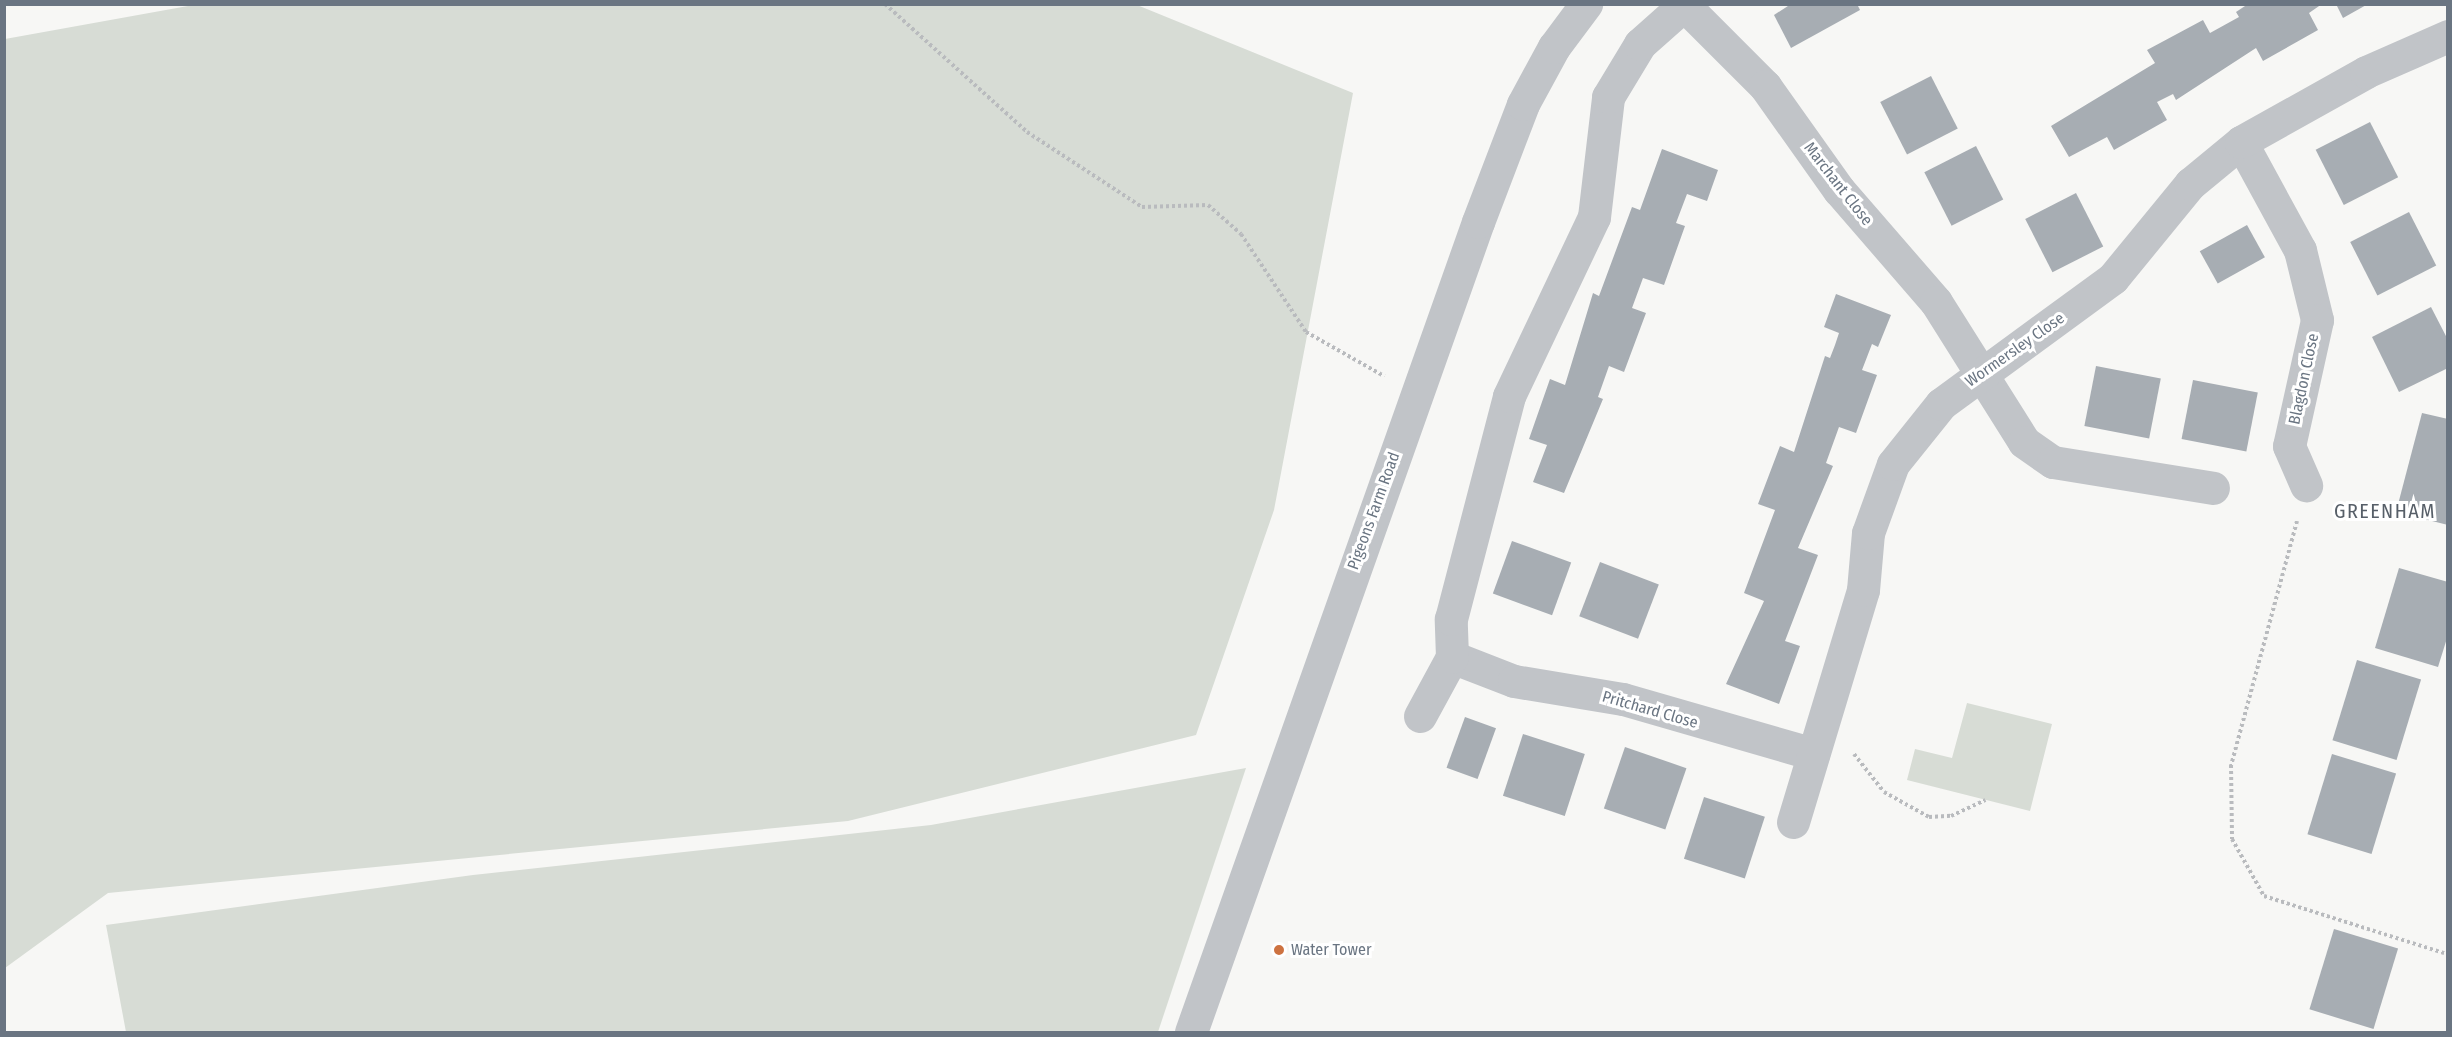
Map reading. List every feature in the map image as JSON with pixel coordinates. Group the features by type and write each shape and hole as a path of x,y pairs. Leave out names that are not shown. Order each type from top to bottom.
{"street":[{"name":"Pigeons Farm Road","path":"1191,1032 1416,395 1523,104 1554,47 1586,4"},
{"name":"Marchant Close","path":"1452,657 1451,619 1509,396 1593,217 1608,97 1640,44 1685,5 1765,86 1839,190 1936,302 2024,442 2053,462 2213,488"},
{"name":"Wormersley Close","path":"1793,822 1813,754 1825,724 1863,590 1868,533 1893,464 1941,404 2113,278 2190,184 2241,142 2366,72 2448,36"},
{"name":"Blagdon Close","path":"2241,142 2300,250 2317,320 2289,446 2306,485"},
{"path":"1420,716 1452,657"},
{"name":"Pritchard Close","path":"1452,657 1514,681 1623,699 1813,754"}],"path":[{"path":"885,4 1027,132 1142,207 1208,205 1241,234 1306,332 1416,395"},
{"path":"2306,485 2230,765 2232,839 2264,896 2444,952"},
{"path":"1825,724 1904,807 1929,817 1951,816 1986,800"}],"shaded area":[{"path":"199,4 1137,5 1353,93 1274,510 1196,735 848,821 108,893 5,968 5,39"},
{"path":"1967,703 2052,724 2030,811 1907,780 1915,749 1952,758"},
{"path":"1246,768 1158,1032 126,1032 106,925 473,875 931,825"}],"building":[{"path":"1791,4 1857,4 1860,10 1791,48 1774,15"},
{"path":"2248,4 2322,4 2309,13 2318,30 2263,61 2256,48 2176,100 2173,94 2157,102 2167,120 2114,150 2107,137 2069,157 2051,126 2155,63 2147,50 2203,20 2210,33 2239,17 2236,12"},
{"path":"2336,4 2368,4 2343,18"},
{"path":"1931,76 1958,129 1907,154 1880,102"},
{"path":"2370,122 2398,177 2344,205 2316,150"},
{"path":"1976,146 2003,199 1952,226 1924,172"},
{"path":"1662,149 1718,170 1707,201 1687,194 1676,223 1685,226 1664,285 1643,278 1632,308 1646,313 1624,372 1609,366 1598,397 1603,399 1564,493 1533,482 1547,445 1529,439 1550,379 1565,385 1593,293 1599,296 1632,207 1640,210"},
{"path":"2076,193 2103,246 2052,272 2025,219"},
{"path":"2409,212 2436,265 2377,295 2350,242"},
{"path":"2247,225 2265,257 2218,284 2200,251"},
{"path":"1836,294 1891,315 1878,347 1872,344 1862,370 1877,375 1856,433 1839,427 1826,463 1833,466 1798,548 1818,555 1785,641 1800,646 1779,704 1726,684 1764,601 1744,593 1775,510 1758,504 1780,446 1794,452 1825,356 1830,358 1835,345 1839,333 1824,327"},
{"path":"2431,307 2448,340 2448,368 2399,392 2372,337"},
{"path":"2096,366 2161,379 2149,438 2084,426"},
{"path":"2193,380 2258,393 2246,451 2182,439"},
{"path":"2422,413 2448,419 2448,525 2396,512"},
{"path":"1512,541 1571,563 1552,615 1493,594"},
{"path":"1600,562 1659,585 1638,639 1579,616"},
{"path":"2399,568 2448,582 2448,635 2438,667 2375,648"},
{"path":"2357,660 2421,680 2397,760 2332,740"},
{"path":"1465,717 1496,728 1478,779 1447,768"},
{"path":"1523,734 1585,754 1565,816 1503,796"},
{"path":"1625,747 1686,768 1665,830 1604,808"},
{"path":"2332,754 2396,774 2372,854 2307,834"},
{"path":"1704,797 1765,817 1745,879 1684,859"},
{"path":"2334,929 2398,949 2374,1029 2309,1009"}],"place":[{"name":"Water Tower","path":"1279,950"}],"district":[{"name":"GREENHAM","path":"2385,511"}]}
